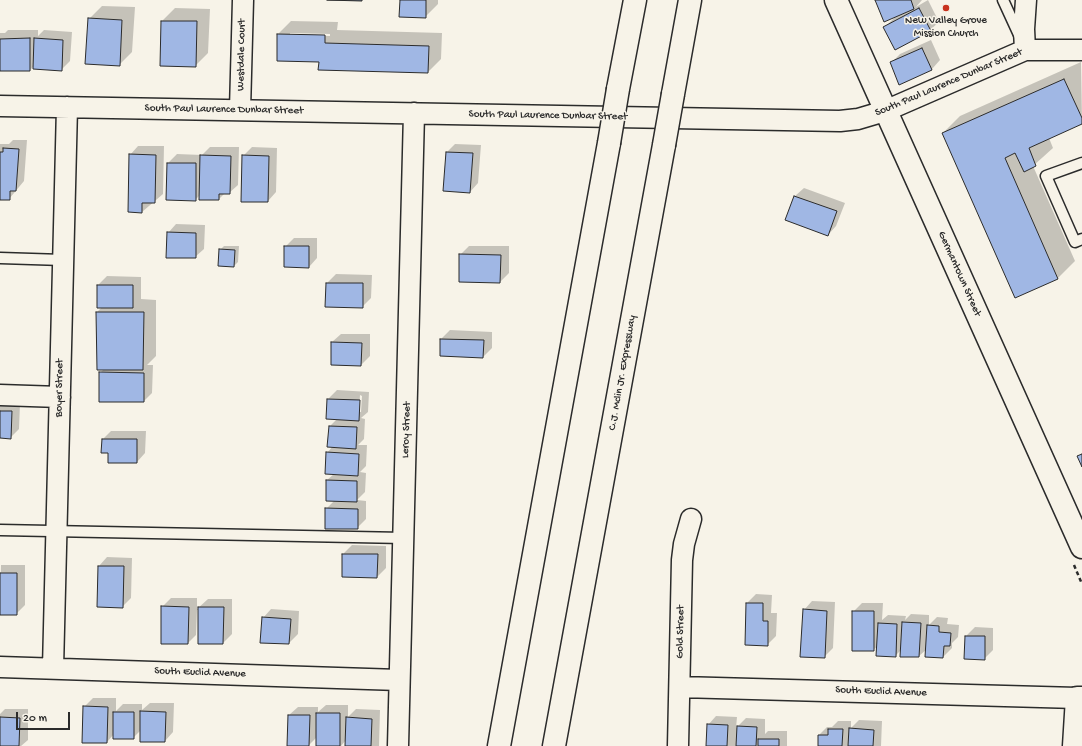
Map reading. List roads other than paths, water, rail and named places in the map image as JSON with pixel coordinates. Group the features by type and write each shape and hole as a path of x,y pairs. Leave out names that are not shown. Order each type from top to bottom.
{"main road":[{"path":"499,746 635,0"},
{"name":"C.J. Mclin Jr. Expressway","path":"554,746 690,0"},
{"name":"Germantown Street","path":"836,0 885,111 1080,535"},
{"path":"1074,746 1080,698"}],"street":[{"name":"Westdale Court","path":"240,110 243,0"},
{"path":"1025,50 1024,29 1026,0"},
{"name":"South Paul Laurence Dunbar Street","path":"0,106 840,122 858,119 885,111 1025,50 1082,50"},
{"name":"Boyer Street","path":"53,668 67,107"},
{"name":"Leroy Street","path":"398,746 414,113"},
{"path":"0,395 60,397"},
{"name":"Gold Street","path":"678,746 682,560 684,544 691,519"},
{"name":"South Euclid Avenue","path":"0,667 399,680"},
{"name":"South Euclid Avenue","path":"680,687 1080,698"}],"lane":[{"path":"1003,0 1025,50"},
{"path":"1082,164 1046,176 1075,242 1082,239"},
{"path":"0,258 63,260"},
{"path":"0,530 404,538"}],"place":[{"name":"New Valley Grove Mission Church","path":"946,8"}]}
